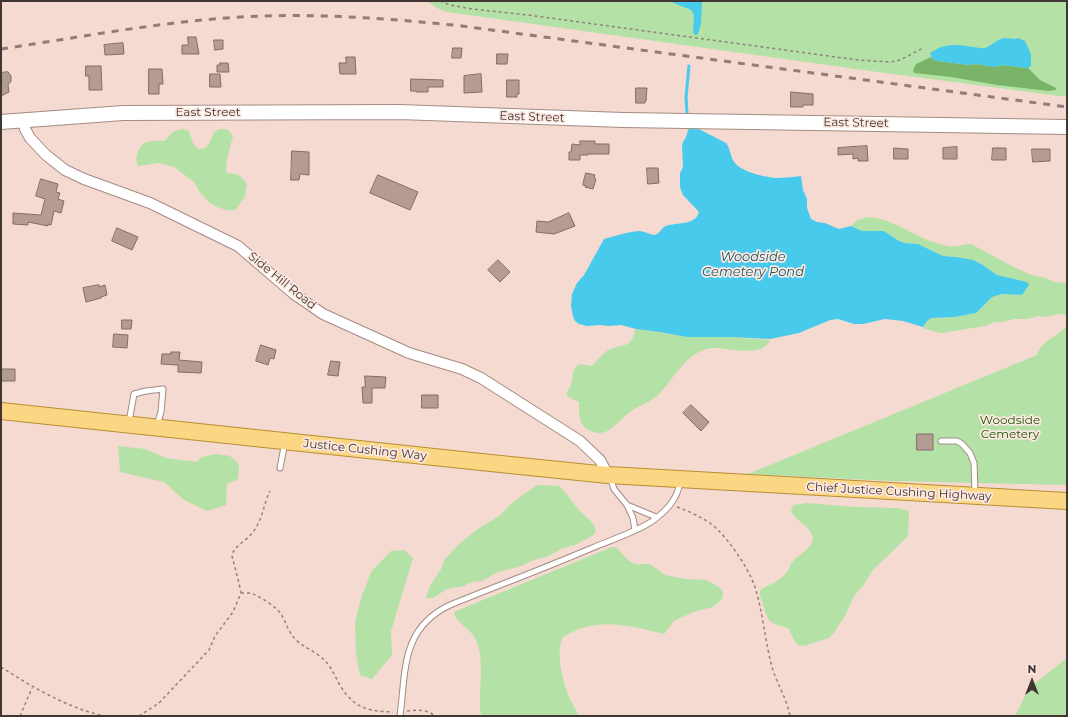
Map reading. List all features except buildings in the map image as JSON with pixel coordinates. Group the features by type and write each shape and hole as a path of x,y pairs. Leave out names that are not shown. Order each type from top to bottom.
{"main road":[{"name":"East Street","path":"1,122 129,113 400,112 631,120 1066,127"},
{"name":"Justice Cushing Way","path":"1,411 285,442 608,474 730,482"},
{"name":"Chief Justice Cushing Highway","path":"730,482 1067,501"}],"street":[{"name":"Side Hill Road","path":"23,120 25,129 30,138 51,160 65,170 84,179 150,203 238,246 294,294 323,314 409,353 462,369 477,376 580,441 600,460 608,474"}],"lane":[{"path":"128,425 134,394 146,391 163,390 161,412 156,428"},
{"path":"941,441 957,441 970,453 974,463 975,496"},
{"path":"280,468 285,442"},
{"path":"608,474 614,489 627,504 634,530"},
{"path":"400,714 406,668 411,644 422,625 434,614 450,605 634,530 656,517 672,503 678,494 680,479"},
{"path":"627,504 656,517"}],"path":[{"path":"440,1 450,5 472,9 536,16 858,60 895,61 905,58 923,48"},
{"path":"139,716 158,703 210,650 215,636 233,612 241,593 232,556 233,552 255,530 263,514 267,496 270,491"},
{"path":"672,503 695,514 710,524 744,562 754,586 773,669 790,716"},
{"path":"241,593 249,593 259,597 282,614 292,636 299,643 315,652 323,659 331,668 341,687 357,706 364,709 400,714 418,709 431,712 435,716"},
{"path":"1,667 32,688 89,713 104,716"},
{"path":"20,716 32,688"}],"green space":[{"path":"427,1 1067,1 1067,97 447,12 437,8"},
{"path":"931,57 932,59 938,61 969,65 976,64 995,67 1002,65 1028,68 1040,80 1056,88 1056,90 1049,91 997,85 951,77 914,73 913,70 916,64"},
{"path":"181,129 189,131 193,143 198,149 202,149 209,144 214,132 220,129 227,129 233,136 227,159 226,172 238,175 247,184 245,196 236,210 226,210 210,203 199,191 194,182 174,167 159,163 138,166 136,160 137,153 140,147 147,142 165,141 172,133"},
{"path":"867,217 887,221 927,240 937,243 950,246 971,244 1031,275 1046,278 1054,282 1067,283 1067,315 1059,314 1046,317 1038,316 1028,319 1014,319 1003,322 995,322 985,326 941,333 925,329 923,327 925,323 931,318 955,317 976,313 992,297 1002,294 1022,295 1026,282 997,275 983,265 956,257 943,256 918,244 899,241 884,231 862,231 851,226 856,221"},
{"name":"Woodside Cemetery","path":"1067,326 1067,485 893,481 748,474 1037,355 1045,343"},
{"path":"636,329 687,337 731,337 770,340 766,346 753,351 713,348 699,352 681,366 657,396 633,410 612,428 601,433 587,429 582,424 579,413 579,402 570,398 566,394 571,385 574,369 579,364 592,366 608,350 629,343 634,336"},
{"path":"118,446 145,449 166,458 197,462 202,457 216,454 230,456 239,464 238,479 227,484 226,505 207,511 184,500 164,482 120,472"},
{"path":"537,485 559,486 580,512 593,524 596,531 594,535 575,545 563,548 547,557 536,559 521,566 498,572 482,581 471,582 464,586 447,589 433,598 426,598 430,586 441,569 445,559 460,543 478,529 499,516 513,502"},
{"path":"807,503 855,507 898,508 909,511 908,536 872,571 863,586 854,596 845,616 833,634 829,638 804,646 796,643 788,628 776,625 768,619 760,593 761,589 774,583 784,575 788,571 793,561 810,546 813,539 810,531 795,517 791,510 794,505"},
{"path":"612,547 616,547 629,561 635,564 650,564 665,575 685,579 706,580 722,590 723,595 721,600 713,607 693,612 674,621 664,634 645,629 606,624 583,628 563,637 560,651 561,668 567,693 579,716 482,716 480,711 481,668 479,648 475,638 459,621 454,613"},
{"path":"404,550 413,558 391,631 392,655 372,679 360,675 356,654 355,623 361,598 371,572 391,551"},
{"path":"1067,658 1067,716 1015,716 1029,688"}],"water":[{"path":"669,1 702,1 701,24 698,34 695,35 693,32 694,15 691,10"},
{"path":"1005,38 1018,38 1025,41 1031,54 1031,66 1028,68 1002,65 995,67 976,64 969,65 938,61 932,59 930,53 941,47 950,45 984,48"},
{"name":"Woodside Cemetery Pond","path":"691,128 697,128 726,143 733,161 743,169 760,175 776,178 801,176 803,190 807,199 807,208 811,219 817,222 825,223 839,229 851,226 862,231 884,231 899,241 918,244 943,256 973,260 997,275 1027,282 1029,285 1022,295 1002,294 992,297 976,313 955,317 931,318 923,327 903,321 885,319 863,324 854,324 838,319 830,320 799,333 770,339 687,337 636,329 621,325 587,326 579,324 575,321 573,316 571,306 572,294 577,283 584,275 604,239 639,231 656,235 666,226 690,222 697,216 699,212 683,195 680,187 680,173 683,167 682,144 688,130"}],"waterway":[{"path":"687,113 686,97 689,66"}],"railway":[{"path":"1,49 164,24 229,18 262,16 362,18 462,26 1067,107"}]}
